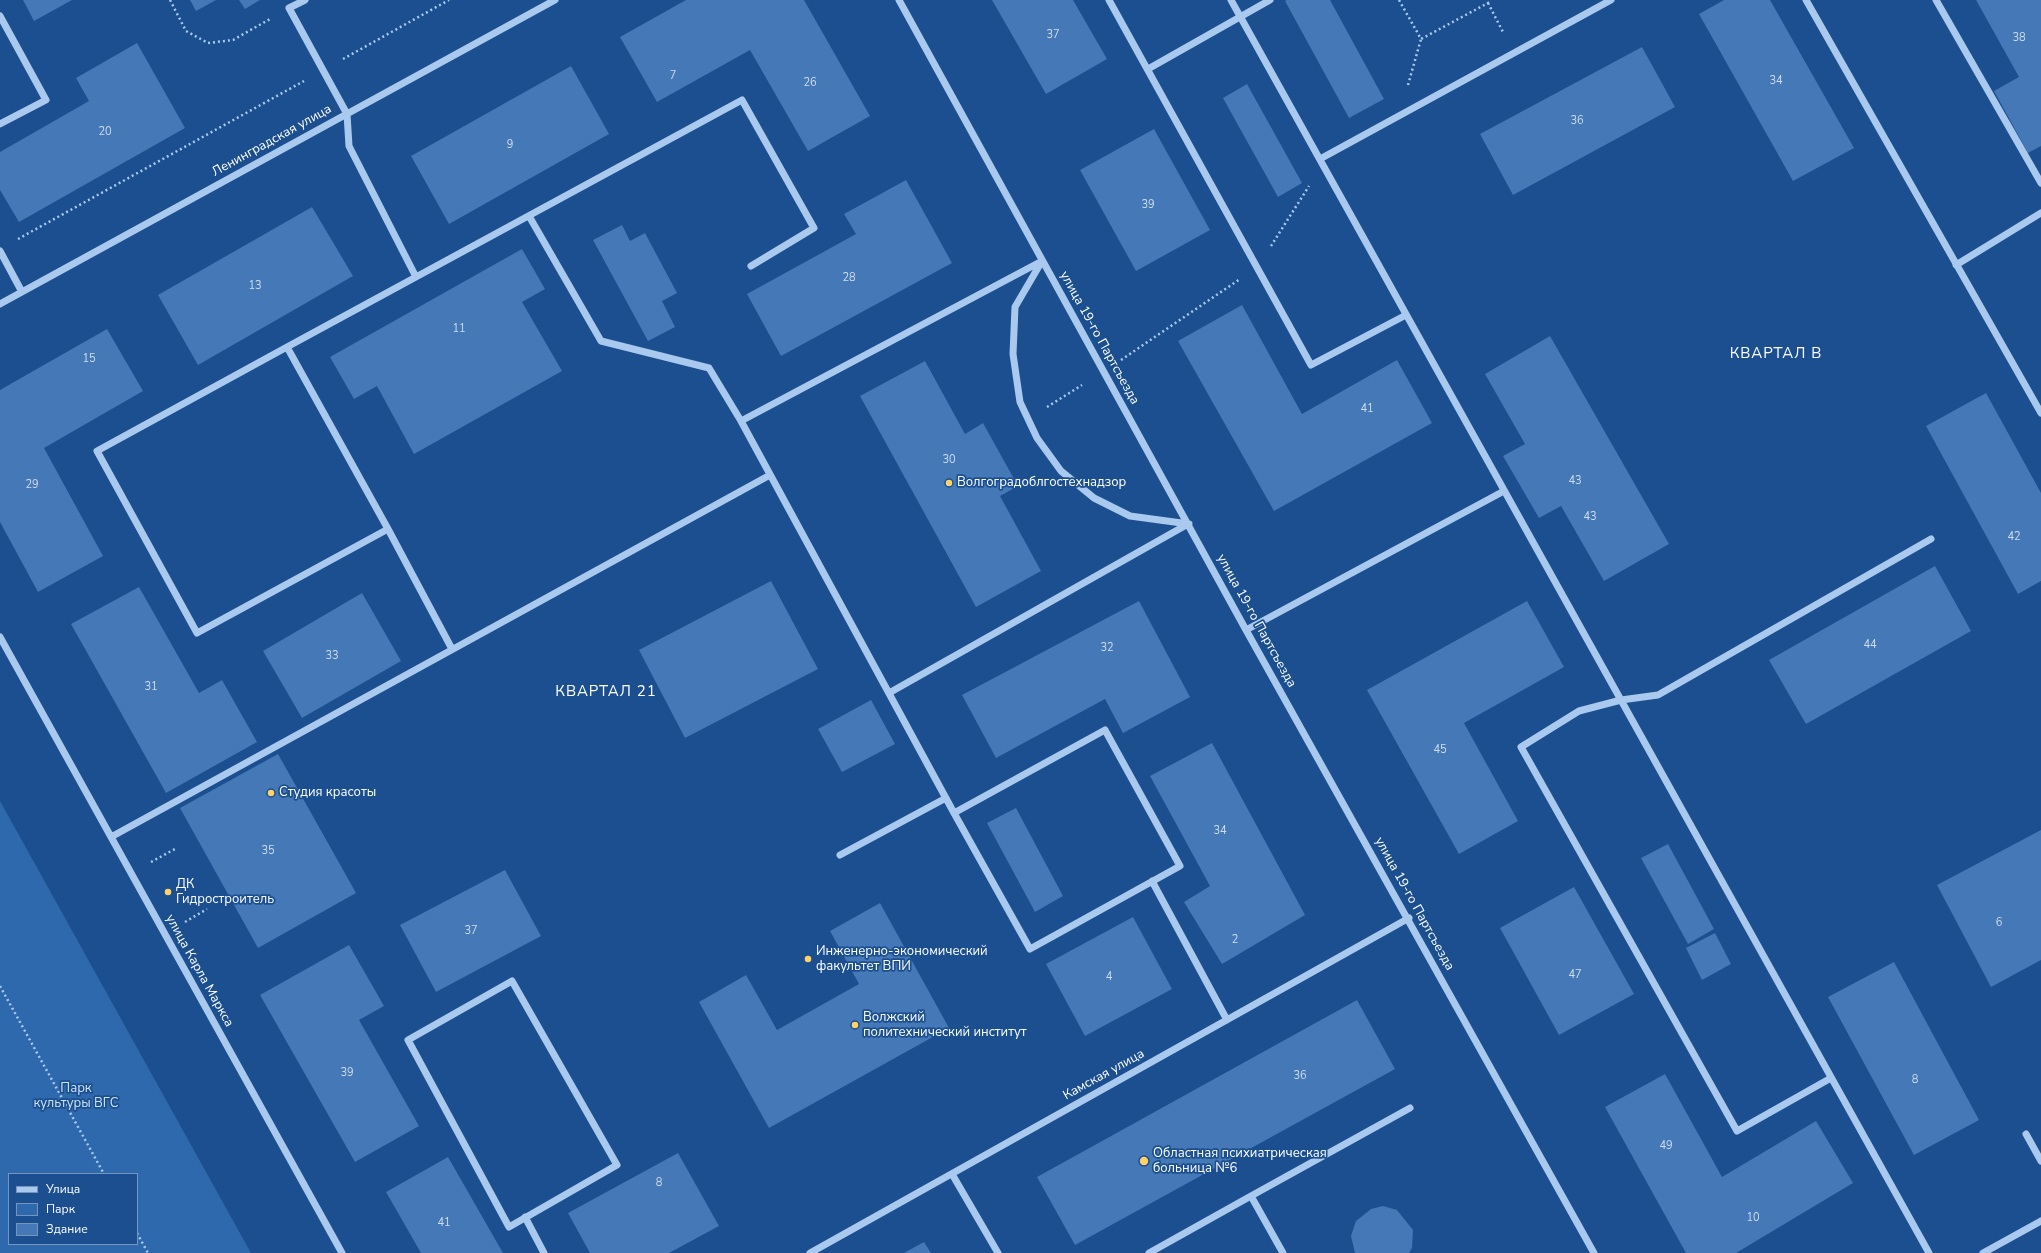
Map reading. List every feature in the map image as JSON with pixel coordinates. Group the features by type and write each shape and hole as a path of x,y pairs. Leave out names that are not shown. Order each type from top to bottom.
{"street":[{"path":"305,0 289,8 348,114 349,146 416,277"},
{"name":"Ленинградская улица","path":"0,304 555,0"},
{"name":"улица 19-го Партсъезда","path":"898,0 1189,524 1246,630 1409,918 1594,1253"},
{"path":"1109,0 1311,365 1406,315"},
{"path":"1231,0 1929,1253"},
{"path":"1148,70 1270,0"},
{"path":"1321,162 1400,115 1610,0"},
{"path":"1806,0 2041,413"},
{"path":"1936,0 2041,183"},
{"path":"0,16 46,100 0,124"},
{"path":"388,529 197,633 97,452 742,100 814,228 751,266"},
{"path":"1956,265 2041,213"},
{"path":"529,216 601,341 710,368 741,421 946,798 1030,949 1180,866 1105,730 954,812"},
{"path":"0,250 22,292"},
{"path":"1042,261 1015,307 1013,354 1020,402 1036,438 1060,471 1094,498 1130,516 1189,524"},
{"path":"741,421 1042,261"},
{"path":"287,347 388,529 452,649"},
{"path":"111,837 770,475"},
{"path":"1246,630 1504,491"},
{"path":"889,692 1189,524"},
{"path":"1831,1078 1737,1131 1521,747 1579,711 1621,700 1658,695 1931,539"},
{"name":"улица Карла Маркса","path":"0,637 342,1253"},
{"path":"840,855 946,798"},
{"path":"1152,881 1227,1020"},
{"name":"Камская улица","path":"810,1253 1409,918"},
{"path":"512,981 617,1165 525,1217 510,1227 408,1040 512,981"},
{"path":"1149,1253 1410,1108"},
{"path":"2026,1134 2041,1161"},
{"path":"952,1174 998,1253"},
{"path":"1251,1196 1283,1253"},
{"path":"525,1217 544,1253"},
{"path":"1983,1253 2041,1221"}],"path":[{"path":"170,0 186,31 208,43 234,40 289,8"},
{"path":"14,241 449,0"},
{"path":"1400,0 1421,39 1400,115"},
{"path":"1421,39 1487,1 1513,53"},
{"path":"1118,362 1257,267 1321,162"},
{"path":"1028,419 1082,385"},
{"path":"151,862 175,850"},
{"path":"185,922 207,909"},
{"path":"0,986 103,1173"},
{"path":"138,1235 148,1253"}],"green space":[{"name":"Парк культуры ВГС","path":"0,801 251,1253 0,1253"}],"building":[{"path":"23,0 72,0 34,21"},
{"path":"190,0 216,0 196,11"},
{"path":"239,0 260,0 245,9"},
{"path":"686,0 804,0 870,116 808,151 750,50 657,102 620,37"},
{"path":"992,0 1073,0 1107,59 1046,94"},
{"path":"1330,0 1384,99 1349,118 1285,1"},
{"path":"1724,0 1770,0 1854,148 1793,181 1699,14"},
{"path":"1976,0 2041,0 2041,146 2028,153 1994,91 2019,77"},
{"path":"137,43 185,128 19,222 0,190 0,152 89,101 76,78"},
{"path":"1642,47 1675,107 1513,195 1480,134"},
{"path":"571,66 609,134 449,224 411,156"},
{"path":"1247,84 1302,183 1278,197 1223,98"},
{"path":"1154,129 1210,230 1136,271 1080,170"},
{"path":"906,180 952,263 781,356 747,294 856,234 844,214"},
{"path":"312,207 353,276 198,365 158,295"},
{"path":"622,225 630,241 645,233 677,293 662,301 675,327 648,341 593,240"},
{"path":"522,249 545,289 522,302 562,371 414,454 377,386 354,399 330,357"},
{"path":"1242,305 1302,414 1397,360 1432,423 1274,511 1178,341"},
{"path":"107,329 143,391 44,448 103,556 38,592 0,522 0,390"},
{"path":"1550,336 1669,544 1604,581 1561,506 1539,518 1503,456 1525,444 1485,374"},
{"path":"925,361 965,434 983,423 1018,486 1000,496 1041,571 976,607 860,396"},
{"path":"1986,393 2041,493 2041,581 2018,594 1926,426"},
{"path":"1935,566 1971,631 1806,724 1769,660"},
{"path":"771,581 818,669 685,738 639,650"},
{"path":"139,587 199,693 222,680 257,742 166,793 71,624"},
{"path":"362,593 401,661 302,718 263,651"},
{"path":"1139,601 1190,697 1123,733 1105,699 996,758 962,695"},
{"path":"1527,601 1564,667 1464,723 1518,821 1459,854 1367,690"},
{"path":"871,700 895,744 842,772 818,729"},
{"path":"1212,743 1305,915 1222,964 1184,902 1210,886 1150,776"},
{"path":"278,754 356,893 258,948 180,808"},
{"path":"1016,808 1063,896 1035,912 987,823"},
{"path":"2041,830 2041,960 1991,987 1937,885"},
{"path":"1668,844 1714,929 1688,944 1641,858"},
{"path":"505,870 541,936 436,992 400,925"},
{"path":"1574,887 1634,994 1559,1035 1500,928"},
{"path":"880,903 949,1028 769,1128 699,1002 746,975 777,1030 859,984 830,931"},
{"path":"1133,917 1172,989 1085,1036 1046,964"},
{"path":"1715,933 1731,964 1702,980 1686,948"},
{"path":"349,945 384,1006 359,1020 419,1126 355,1162 260,995"},
{"path":"1894,962 1979,1120 1914,1155 1828,997"},
{"path":"1357,1000 1395,1069 1075,1245 1037,1177"},
{"path":"1665,1074 1722,1177 1816,1121 1853,1183 1736,1253 1686,1253 1605,1107"},
{"path":"678,1153 719,1226 669,1253 590,1253 568,1213"},
{"path":"448,1157 503,1253 421,1253 386,1192"},
{"path":"1383,1206 1397,1210 1413,1230 1412,1248 1409,1253 1355,1253 1351,1236 1356,1221 1371,1209"},
{"path":"924,1242 931,1253 904,1253"}],"place":[{"name":"Волгоградоблгостехнадзор","path":"949,483"},
{"name":"Студия красоты","path":"271,793"},
{"name":"ДК Гидростроитель","path":"168,892"},
{"name":"Инженерно-экономический факультет ВПИ","path":"808,959"},
{"name":"Волжский политехнический институт","path":"855,1025"},
{"name":"Областная психиатрическая больница №6","path":"1144,1161"}],"district":[{"name":"КВАРТАЛ В","path":"1776,354"},
{"name":"КВАРТАЛ 21","path":"606,692"}]}
